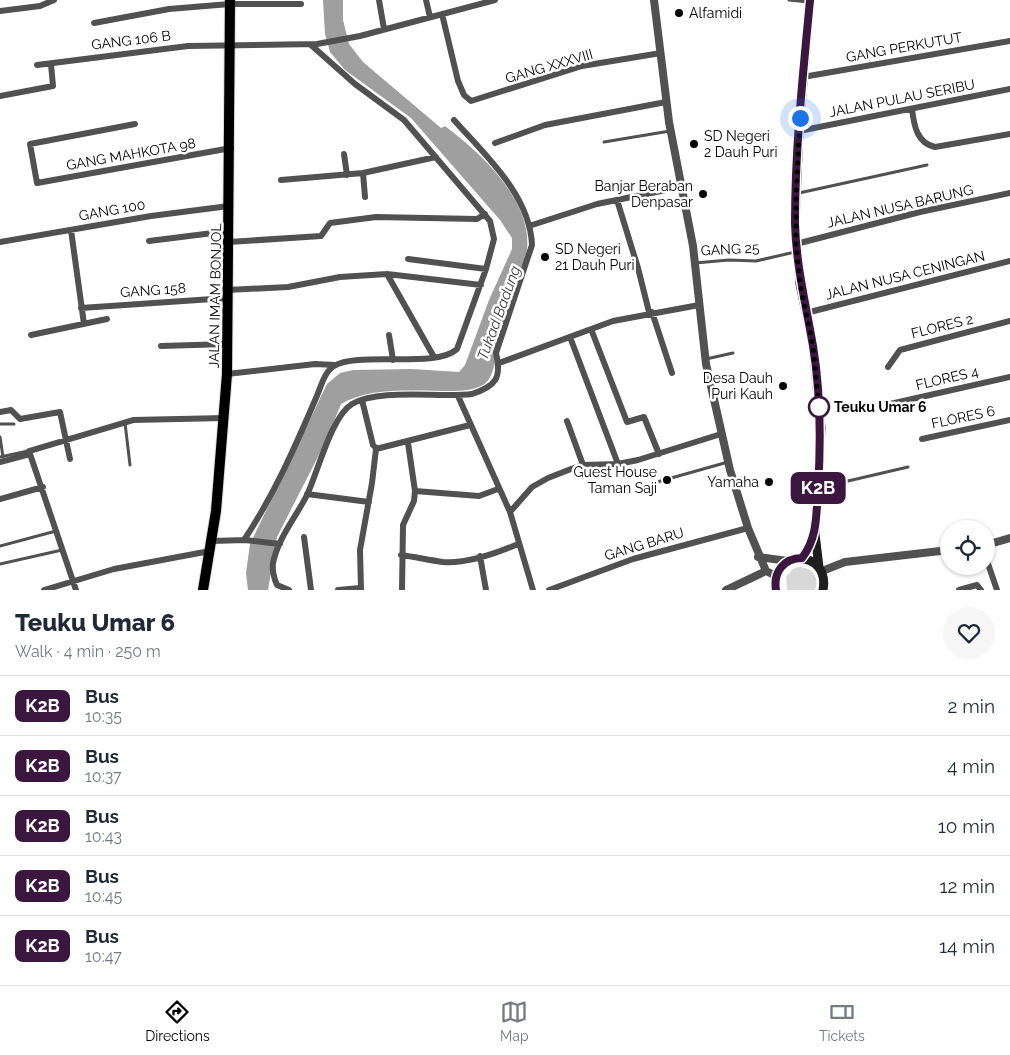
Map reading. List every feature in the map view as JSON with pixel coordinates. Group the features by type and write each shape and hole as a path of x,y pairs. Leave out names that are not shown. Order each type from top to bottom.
{"highway":[{"name":"JALAN IMAM BONJOL","path":"203,590 211,546 228,374 230,2"}],"main road":[{"path":"810,1 799,131 796,248 813,346 821,428 815,534 823,590"},
{"path":"802,558 815,534"},
{"path":"775,590 776,576 788,561 802,558 820,569"}],"street":[{"path":"0,11 40,6 54,0"},
{"path":"380,0 384,29"},
{"path":"426,0 430,17"},
{"name":"GANG 106 B","path":"37,65 162,48 314,44 360,36 495,0"},
{"path":"654,0 666,102 695,263 706,360 721,434 758,557 766,571 776,576"},
{"path":"94,23 169,8 230,2 301,4"},
{"name":"GANG XXXVIII","path":"442,14 461,90 471,101 475,102 582,66 661,53"},
{"name":"GANG PERKUTUT","path":"803,76 1010,41"},
{"path":"245,540 272,494 328,370 344,362 434,357 453,352 457,349 486,269 495,236 490,221 485,214 404,120 356,84 314,44"},
{"path":"0,96 53,86 51,64"},
{"name":"JALAN PULAU SERIBU","path":"799,131 1010,89"},
{"path":"495,143 545,125 666,102"},
{"path":"912,109 918,135 926,144 935,147 1010,134"},
{"path":"289,590 277,585 275,580 273,563 278,544 307,494 332,431 344,412 352,404 362,400 391,395 458,396 472,394 491,387 498,372 499,363 496,353 532,244 529,226 517,195 454,120"},
{"name":"GANG MAHKOTA 98","path":"135,124 30,144 37,183 230,148"},
{"path":"344,154 347,175"},
{"path":"282,180 363,173 436,158"},
{"path":"363,173 365,197"},
{"path":"529,226 617,200 681,187"},
{"name":"JALAN NUSA BARUNG","path":"796,248 920,212 1010,193"},
{"path":"617,200 650,312 672,372"},
{"name":"GANG 100","path":"0,242 151,216 229,206"},
{"path":"149,241 229,236 323,236 330,223 376,217 477,219 485,214"},
{"path":"71,230 84,324"},
{"path":"408,258 486,269"},
{"name":"JALAN NUSA CENINGAN","path":"806,313 1010,263"},
{"path":"387,274 434,357"},
{"name":"GANG 158","path":"81,308 227,294 288,287 340,277 387,274 480,285"},
{"path":"499,363 613,321 650,312 699,305"},
{"path":"31,335 107,319"},
{"name":"FLORES 2","path":"888,368 900,350 1010,321"},
{"path":"591,329 627,422 644,417 659,454"},
{"path":"389,336 393,360"},
{"path":"570,337 618,464"},
{"path":"161,346 228,344"},
{"path":"228,374 316,364 335,365"},
{"name":"FLORES 4","path":"890,404 1010,376"},
{"path":"458,396 510,512 533,590"},
{"path":"338,590 360,589 360,550 376,448 373,445 362,400"},
{"path":"0,412 11,410 20,419 59,411 67,439 70,459"},
{"path":"1,459 30,453 67,439 125,422 166,418 225,418"},
{"name":"FLORES 6","path":"922,439 1010,420"},
{"path":"567,421 583,465"},
{"path":"376,448 408,443 470,425"},
{"path":"510,512 532,487 548,478 583,465 618,464 659,454 721,434"},
{"path":"402,590 401,555 403,525 414,501 415,491 408,443"},
{"path":"30,453 76,590"},
{"path":"0,499 43,488"},
{"path":"415,491 479,496 498,488"},
{"path":"307,494 369,502"},
{"name":"GANG BARU","path":"549,590 633,559 748,528"},
{"path":"304,536 311,590"},
{"path":"995,542 1010,538"},
{"path":"44,590 114,569 211,546 245,540 278,544"},
{"path":"401,555 444,562 480,556 518,544"},
{"path":"820,569 845,562 940,551"},
{"path":"480,556 486,590"},
{"path":"758,557 788,561"},
{"path":"726,590 766,571"},
{"path":"992,575 997,590"},
{"path":"574,581 576,590"},
{"path":"959,590 977,585 981,590"}],"lane":[{"path":"789,0 810,1"},
{"path":"604,142 671,131"},
{"path":"796,194 927,166"},
{"name":"GANG 25","path":"695,263 729,260 756,261 796,248"},
{"path":"706,360 733,352"},
{"path":"125,422 130,465"},
{"path":"0,424 14,424"},
{"path":"0,436 1,459"},
{"path":"650,484 728,462"},
{"path":"818,488 908,467"},
{"path":"0,546 57,531"},
{"path":"0,564 63,550"}],"shaded area":[{"path":"803,567 814,574 816,577 815,590 787,590 786,577 793,569"}],"water":[{"name":"Tukad Badung","path":"323,0 343,0 343,20 349,44 363,62 441,128 445,126 489,164 513,196 522,213 526,231 527,250 500,333 493,369 488,381 473,389 462,391 377,392 341,404 326,441 277,537 268,590 248,590 246,573 250,544 327,384 340,373 353,370 412,369 459,372 465,365 489,300 512,249 512,238 500,220 411,118 345,70 330,52 325,34"}],"bus line":[{"name":"K2B","path":"776,590 774,583 778,570 792,559 802,558 815,534 820,452 821,428 817,376 813,346 800,284 795,223 799,131 810,0"}],"place":[{"name":"Alfamidi","path":"679,13"},
{"name":"SD Negeri 2 Dauh Puri","path":"694,144"},
{"name":"Banjar Beraban Denpasar","path":"703,194"},
{"name":"SD Negeri 21 Dauh Puri","path":"545,257"},
{"name":"Desa Dauh Puri Kauh","path":"783,386"},
{"name":"Teuku Umar 6","path":"819,407"},
{"name":"Guest House Taman Saji","path":"667,480"},
{"name":"Yamaha","path":"769,482"}],"route":[{"path":"800,118 795,223 796,244 800,284 813,346 819,410 819,407"}]}
